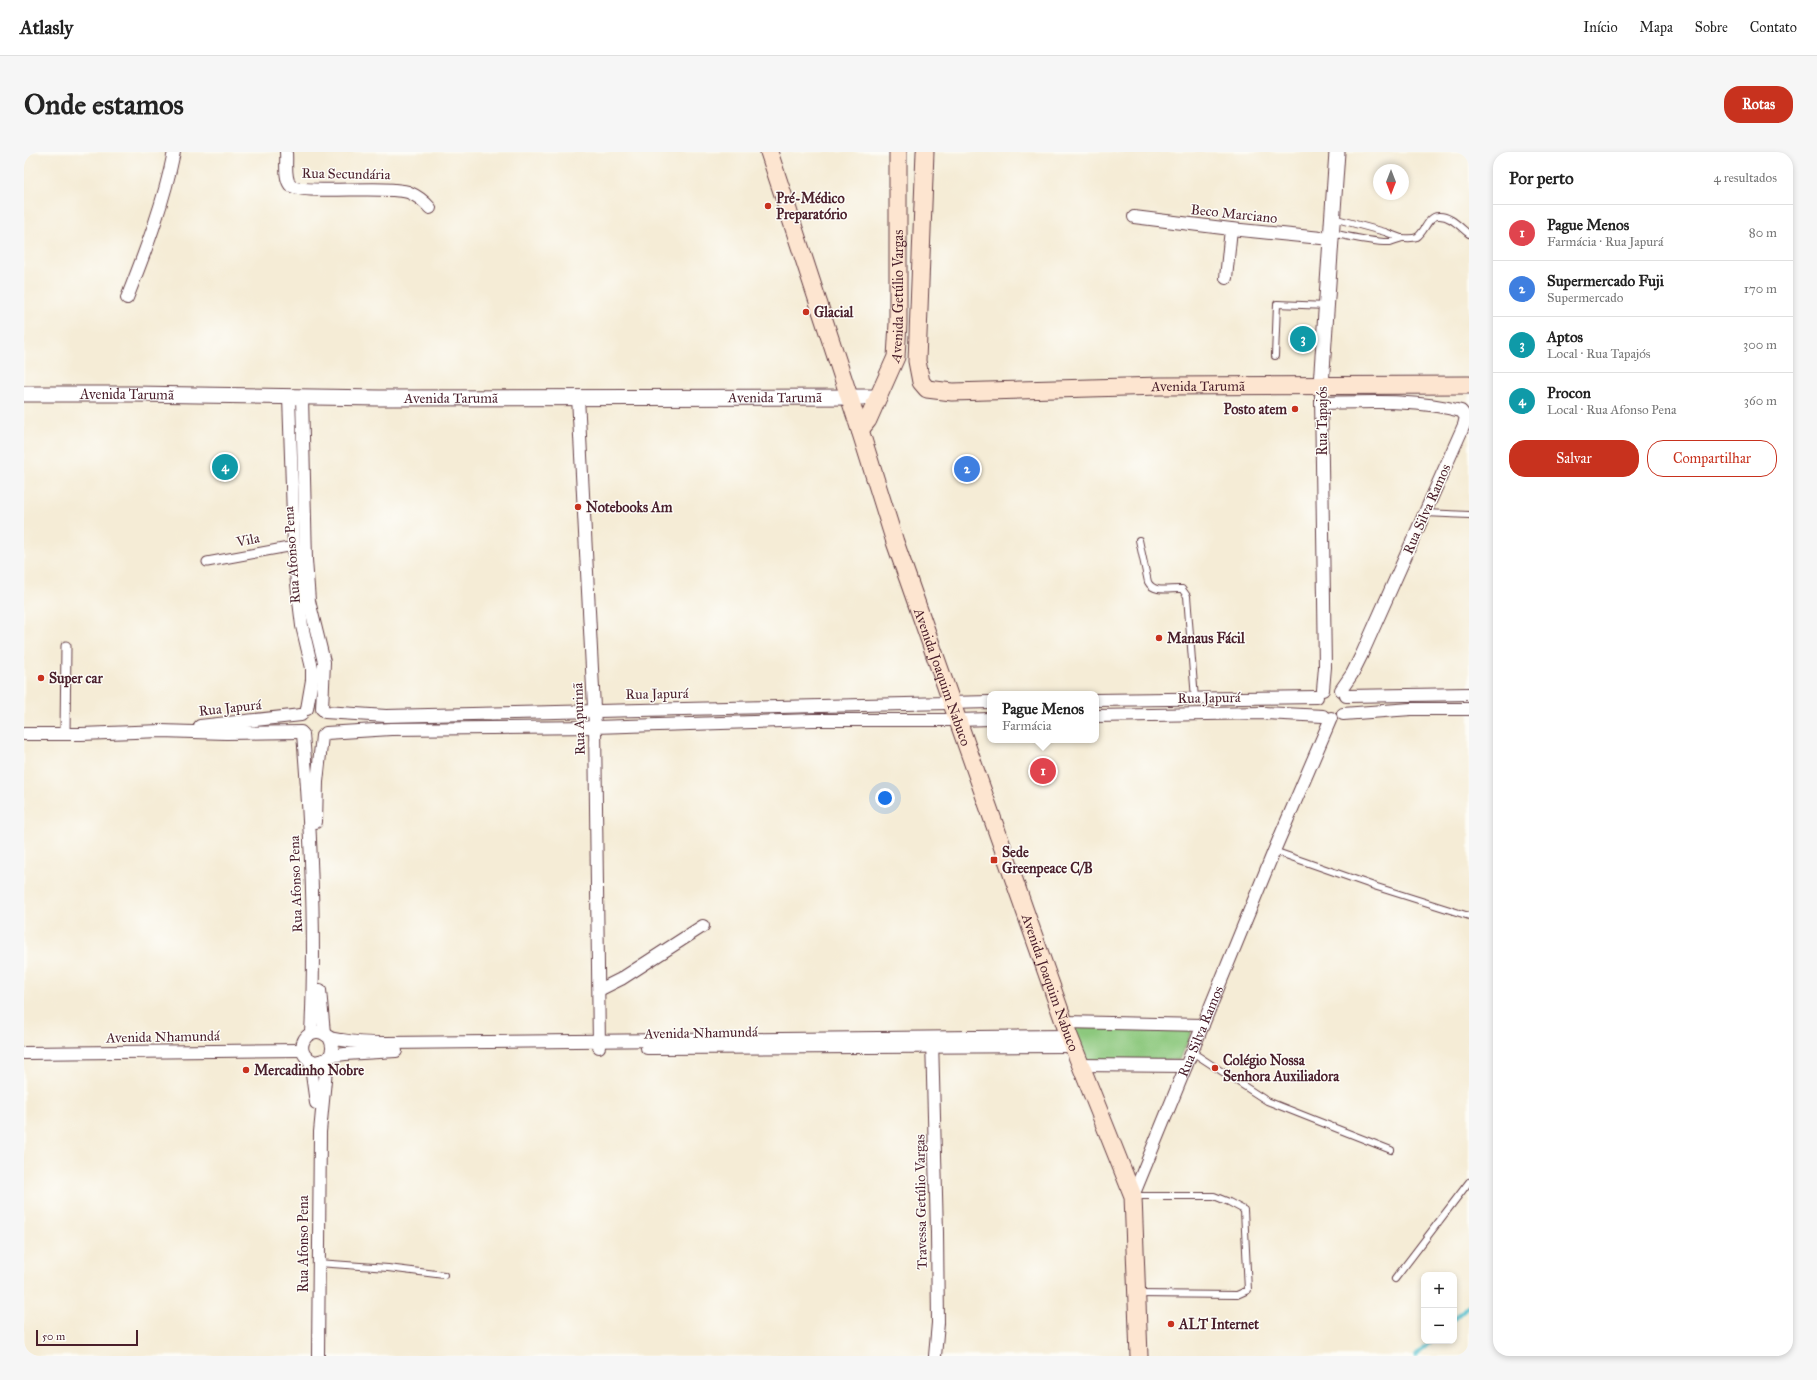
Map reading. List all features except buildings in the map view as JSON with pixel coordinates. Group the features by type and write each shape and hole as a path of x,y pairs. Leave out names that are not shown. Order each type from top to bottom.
{"main road":[{"name":"Avenida Joaquim Nabuco","path":"769,152 895,542 1079,1065 1133,1196"},
{"name":"Avenida Getúlio Vargas","path":"860,430 868,420 896,357 898,323 898,152"},
{"name":"Avenida Getúlio Vargas","path":"925,152 916,361 921,382 927,389"},
{"name":"Avenida Tarumã","path":"927,389 952,392 1160,386 1469,385"},
{"name":"Rua Silva Ramos","path":"1133,1196 1139,1356"}],"street":[{"path":"127,298 151,238 174,152"},
{"name":"Rua Secundária","path":"286,152 287,178 290,185 294,188 306,190 376,188 400,190 421,198 430,208"},
{"name":"Rua Tapajós","path":"1320,694 1325,667 1321,385 1337,152"},
{"name":"Beco Marciano","path":"1134,217 1231,229 1331,236"},
{"path":"1226,278 1231,229"},
{"name":"Avenida Tarumã","path":"24,394 134,394 296,397 879,397"},
{"name":"Rua Afonso Pena","path":"296,397 294,546 304,601 324,662 324,711"},
{"name":"Rua Afonso Pena","path":"296,397 304,501 304,601 302,626 312,668 312,680 304,712"},
{"name":"Rua Apurinã","path":"578,397 595,727 600,1045"},
{"name":"Rua Silva Ramos","path":"1321,403 1370,402 1444,407 1464,413 1466,417 1464,425 1425,513 1343,693"},
{"name":"Vila","path":"207,562 294,546"},
{"path":"65,734 66,646"},
{"path":"1469,694 1343,693 1332,687 1320,694 1317,708 1327,717 1337,717 1343,714 1411,709 1469,709"},
{"path":"1343,693 1347,702 1343,714"},
{"name":"Rua Japurá","path":"1099,700 1195,699 1320,694"},
{"name":"Rua Japurá","path":"324,711 386,716 987,702"},
{"path":"324,734 330,723 324,711 317,707 304,712 299,720 302,733 312,738 324,734 391,729 595,727 813,720 987,719"},
{"name":"Rua Japurá","path":"161,731 304,712"},
{"name":"Rua Japurá","path":"1099,716 1263,713 1327,717"},
{"name":"Rua Silva Ramos","path":"1133,1196 1327,717"},
{"name":"Rua Japurá","path":"24,734 161,731 302,733"},
{"name":"Rua Afonso Pena","path":"302,733 316,966 320,1004 327,1035"},
{"name":"Rua Afonso Pena","path":"311,1033 316,966 317,782 324,734"},
{"path":"599,990 621,979 703,926"},
{"name":"Avenida Nhamundá","path":"327,1035 354,1042 386,1043 600,1045 932,1042 1069,1035 1203,1025"},
{"path":"318,1032 327,1035 332,1043 332,1050 328,1057 319,1062 307,1058 302,1050 302,1043 306,1037 311,1033 318,1032"},
{"name":"Travessa Getúlio Vargas","path":"932,1042 938,1322 935,1356"},
{"name":"Avenida Nhamundá","path":"328,1057 387,1051 600,1045"},
{"name":"Avenida Nhamundá","path":"24,1053 302,1050"},
{"name":"Rua Afonso Pena","path":"318,1356 320,1132 328,1057"},
{"name":"Rua Afonso Pena","path":"310,1060 320,1132"},
{"path":"1079,1065 1186,1066"}],"lane":[{"path":"1331,236 1390,242 1401,238 1415,238 1422,233 1430,220 1435,216 1449,218 1469,234"},
{"path":"1332,217 1401,238"},
{"path":"1275,356 1278,304 1326,306"},
{"path":"1425,513 1469,515"},
{"path":"1139,540 1150,587 1157,590 1182,589 1187,596 1195,699"},
{"path":"1274,851 1377,887 1469,916"},
{"path":"1192,1052 1267,1101 1391,1150"},
{"path":"1395,1279 1469,1182"},
{"path":"1133,1196 1214,1196 1244,1210 1248,1273 1248,1290 1237,1295 1136,1294"},
{"path":"318,1263 388,1268 444,1275"}],"green space":[{"path":"1194,1025 1180,1060 1083,1061 1070,1027"}],"waterway":[{"path":"1457,1316 1469,1305"},
{"path":"1416,1356 1428,1344"}],"place":[{"name":"Pré-Médico Preparatório","path":"768,206"},
{"name":"Glacial","path":"806,312"},
{"name":"Aptos","path":"1303,339"},
{"name":"Posto atem","path":"1295,409"},
{"name":"Procon","path":"225,467"},
{"name":"Supermercado Fuji","path":"967,469"},
{"name":"Notebooks Am","path":"578,507"},
{"name":"Manaus Fácil","path":"1159,638"},
{"name":"Super car","path":"41,678"},
{"name":"Pague Menos","path":"1043,771"},
{"name":"Sede Greenpeace C/B","path":"994,860"},
{"name":"Colégio Nossa Senhora Auxiliadora","path":"1215,1068"},
{"name":"Mercadinho Nobre","path":"246,1070"},
{"name":"ALT Internet","path":"1171,1324"}]}
